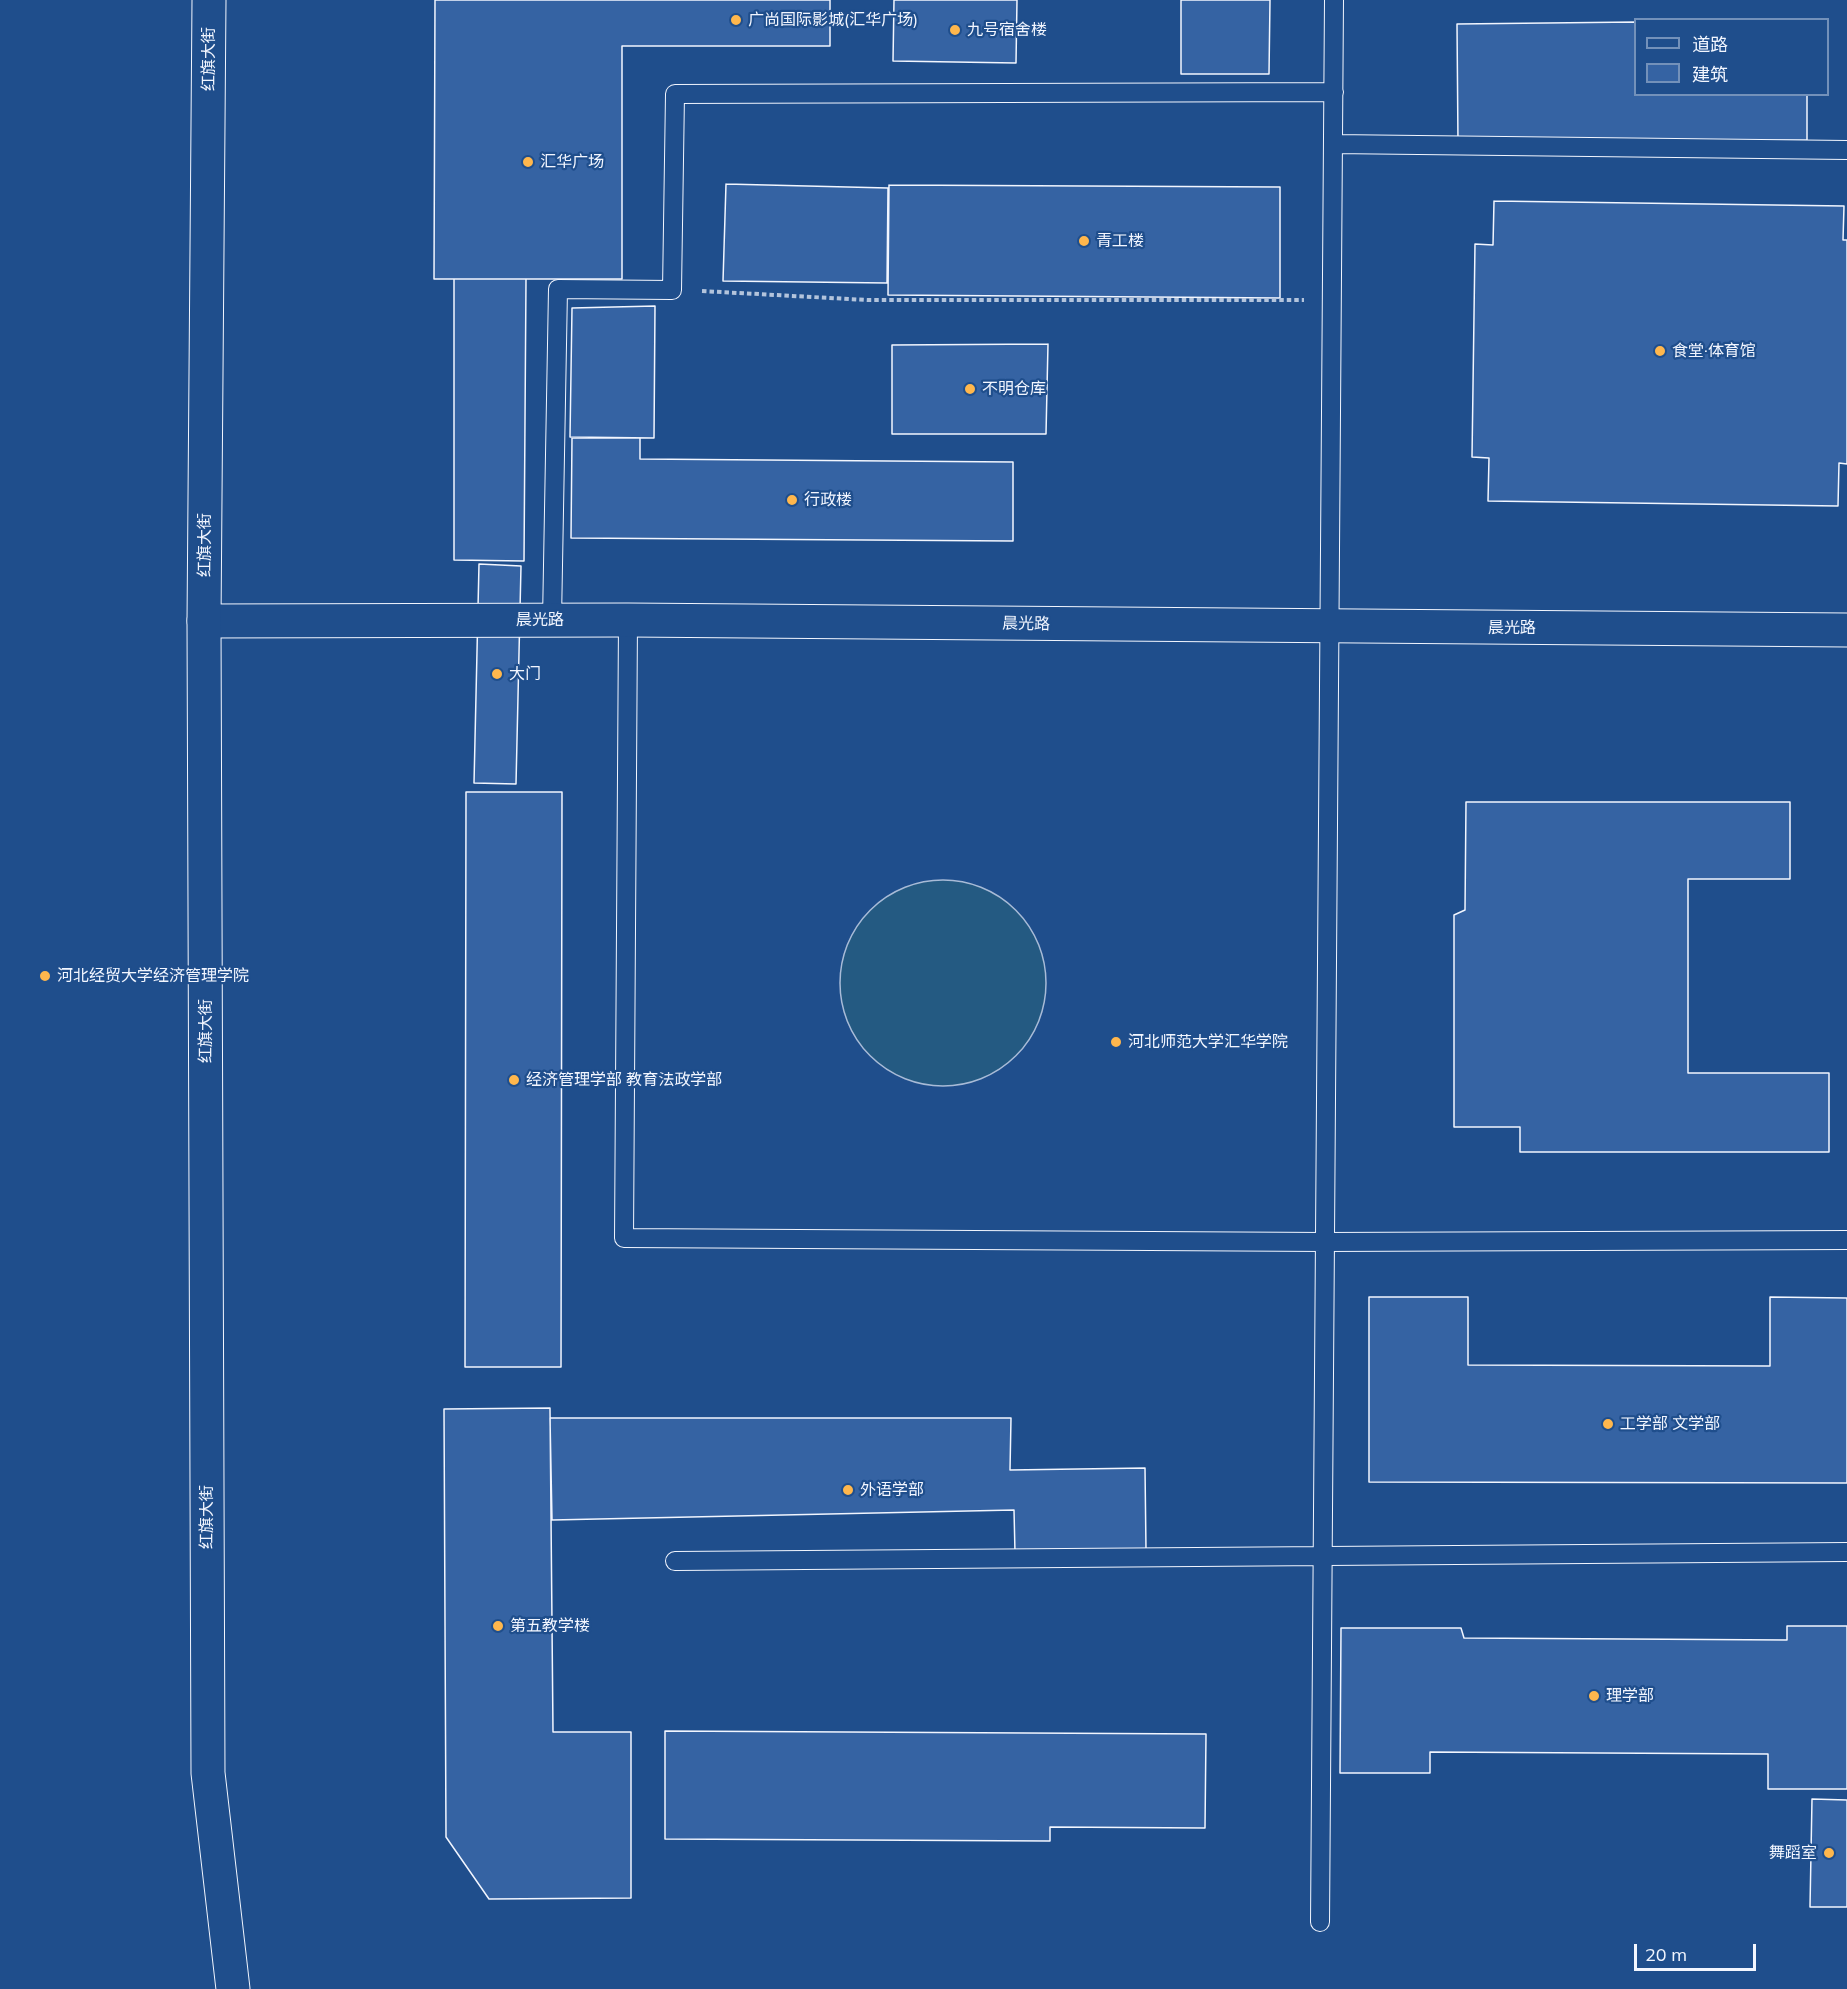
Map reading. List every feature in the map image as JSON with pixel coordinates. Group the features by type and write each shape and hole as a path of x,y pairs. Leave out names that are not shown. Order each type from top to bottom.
{"main road":[{"name":"红旗大街","path":"209,0 204,621 208,1773 233,1989"},
{"name":"晨光路","path":"204,621 628,620 1847,630"}],"lane":[{"path":"1320,1922 1334,0"},
{"path":"552,620 558,289 672,290 675,94 1334,92"},
{"path":"1333,144 1847,150"},
{"path":"628,620 624,1238 1325,1242 1847,1240"},
{"path":"675,1561 1847,1552"}],"path":[{"path":"672,290 867,300 1332,300"}],"shaded area":[{"path":"943,880 963,882 982,888 1000,897 1016,910 1029,926 1038,944 1044,963 1046,983 1044,1003 1038,1022 1029,1040 1016,1056 1000,1069 982,1078 963,1084 943,1086 923,1084 904,1078 886,1069 870,1056 857,1040 848,1022 842,1003 840,983 842,963 848,944 857,926 870,910 886,897 904,888 923,882"}],"building":[{"name":"汇华广场","path":"435,0 830,0 830,46 622,46 622,279 434,279"},
{"name":"九号宿舍楼","path":"894,0 1017,0 1016,63 893,61"},
{"path":"1181,0 1270,0 1269,74 1181,74"},
{"path":"1634,22 1634,96 1807,96 1807,140 1458,144 1457,24"},
{"path":"726,184 888,188 887,283 723,281"},
{"name":"青工楼","path":"889,185 1280,187 1280,298 888,295"},
{"name":"食堂·体育馆","path":"1494,201 1844,206 1843,240 1847,240 1847,464 1839,463 1838,506 1488,501 1489,458 1472,457 1475,244 1493,245"},
{"path":"454,279 526,279 524,561 454,560"},
{"path":"655,306 654,438 570,437 572,308"},
{"name":"不明仓库","path":"1048,344 1046,434 892,434 892,345"},
{"name":"行政楼","path":"572,438 640,438 640,459 1013,462 1013,541 571,538"},
{"name":"大门","path":"479,564 521,566 516,784 474,783"},
{"name":"经济管理学部 教育法政学部","path":"466,792 562,792 561,1367 465,1367"},
{"path":"1466,802 1790,802 1790,879 1688,879 1688,1073 1829,1073 1829,1152 1520,1152 1520,1127 1454,1127 1454,915 1465,910"},
{"name":"工学部 文学部","path":"1369,1297 1468,1297 1468,1365 1770,1366 1770,1297 1847,1298 1847,1483 1369,1482"},
{"name":"第五教学楼","path":"550,1408 553,1732 631,1732 631,1898 489,1899 446,1837 444,1409"},
{"name":"外语学部","path":"550,1418 1011,1418 1010,1470 1145,1468 1146,1550 1015,1553 1014,1510 552,1520"},
{"name":"理学部","path":"1787,1626 1847,1626 1847,1789 1768,1789 1768,1754 1430,1752 1430,1773 1340,1773 1341,1628 1461,1628 1464,1638 1787,1640"},
{"path":"665,1731 1206,1734 1205,1828 1050,1827 1050,1841 665,1839"},
{"name":"舞蹈室","path":"1812,1799 1847,1800 1847,1907 1810,1907"}],"place":[{"name":"广尚国际影城(汇华广场)","path":"736,20"},
{"name":"九号宿舍楼","path":"955,30"},
{"name":"汇华广场","path":"528,162"},
{"name":"青工楼","path":"1084,241"},
{"name":"食堂·体育馆","path":"1660,351"},
{"name":"不明仓库","path":"970,389"},
{"name":"行政楼","path":"792,500"},
{"name":"大门","path":"497,674"},
{"name":"河北经贸大学经济管理学院","path":"45,976"},
{"name":"河北师范大学汇华学院","path":"1116,1042"},
{"name":"经济管理学部 教育法政学部","path":"514,1080"},
{"name":"工学部 文学部","path":"1608,1424"},
{"name":"外语学部","path":"848,1490"},
{"name":"第五教学楼","path":"498,1626"},
{"name":"理学部","path":"1594,1696"},
{"name":"舞蹈室","path":"1829,1853"}]}
